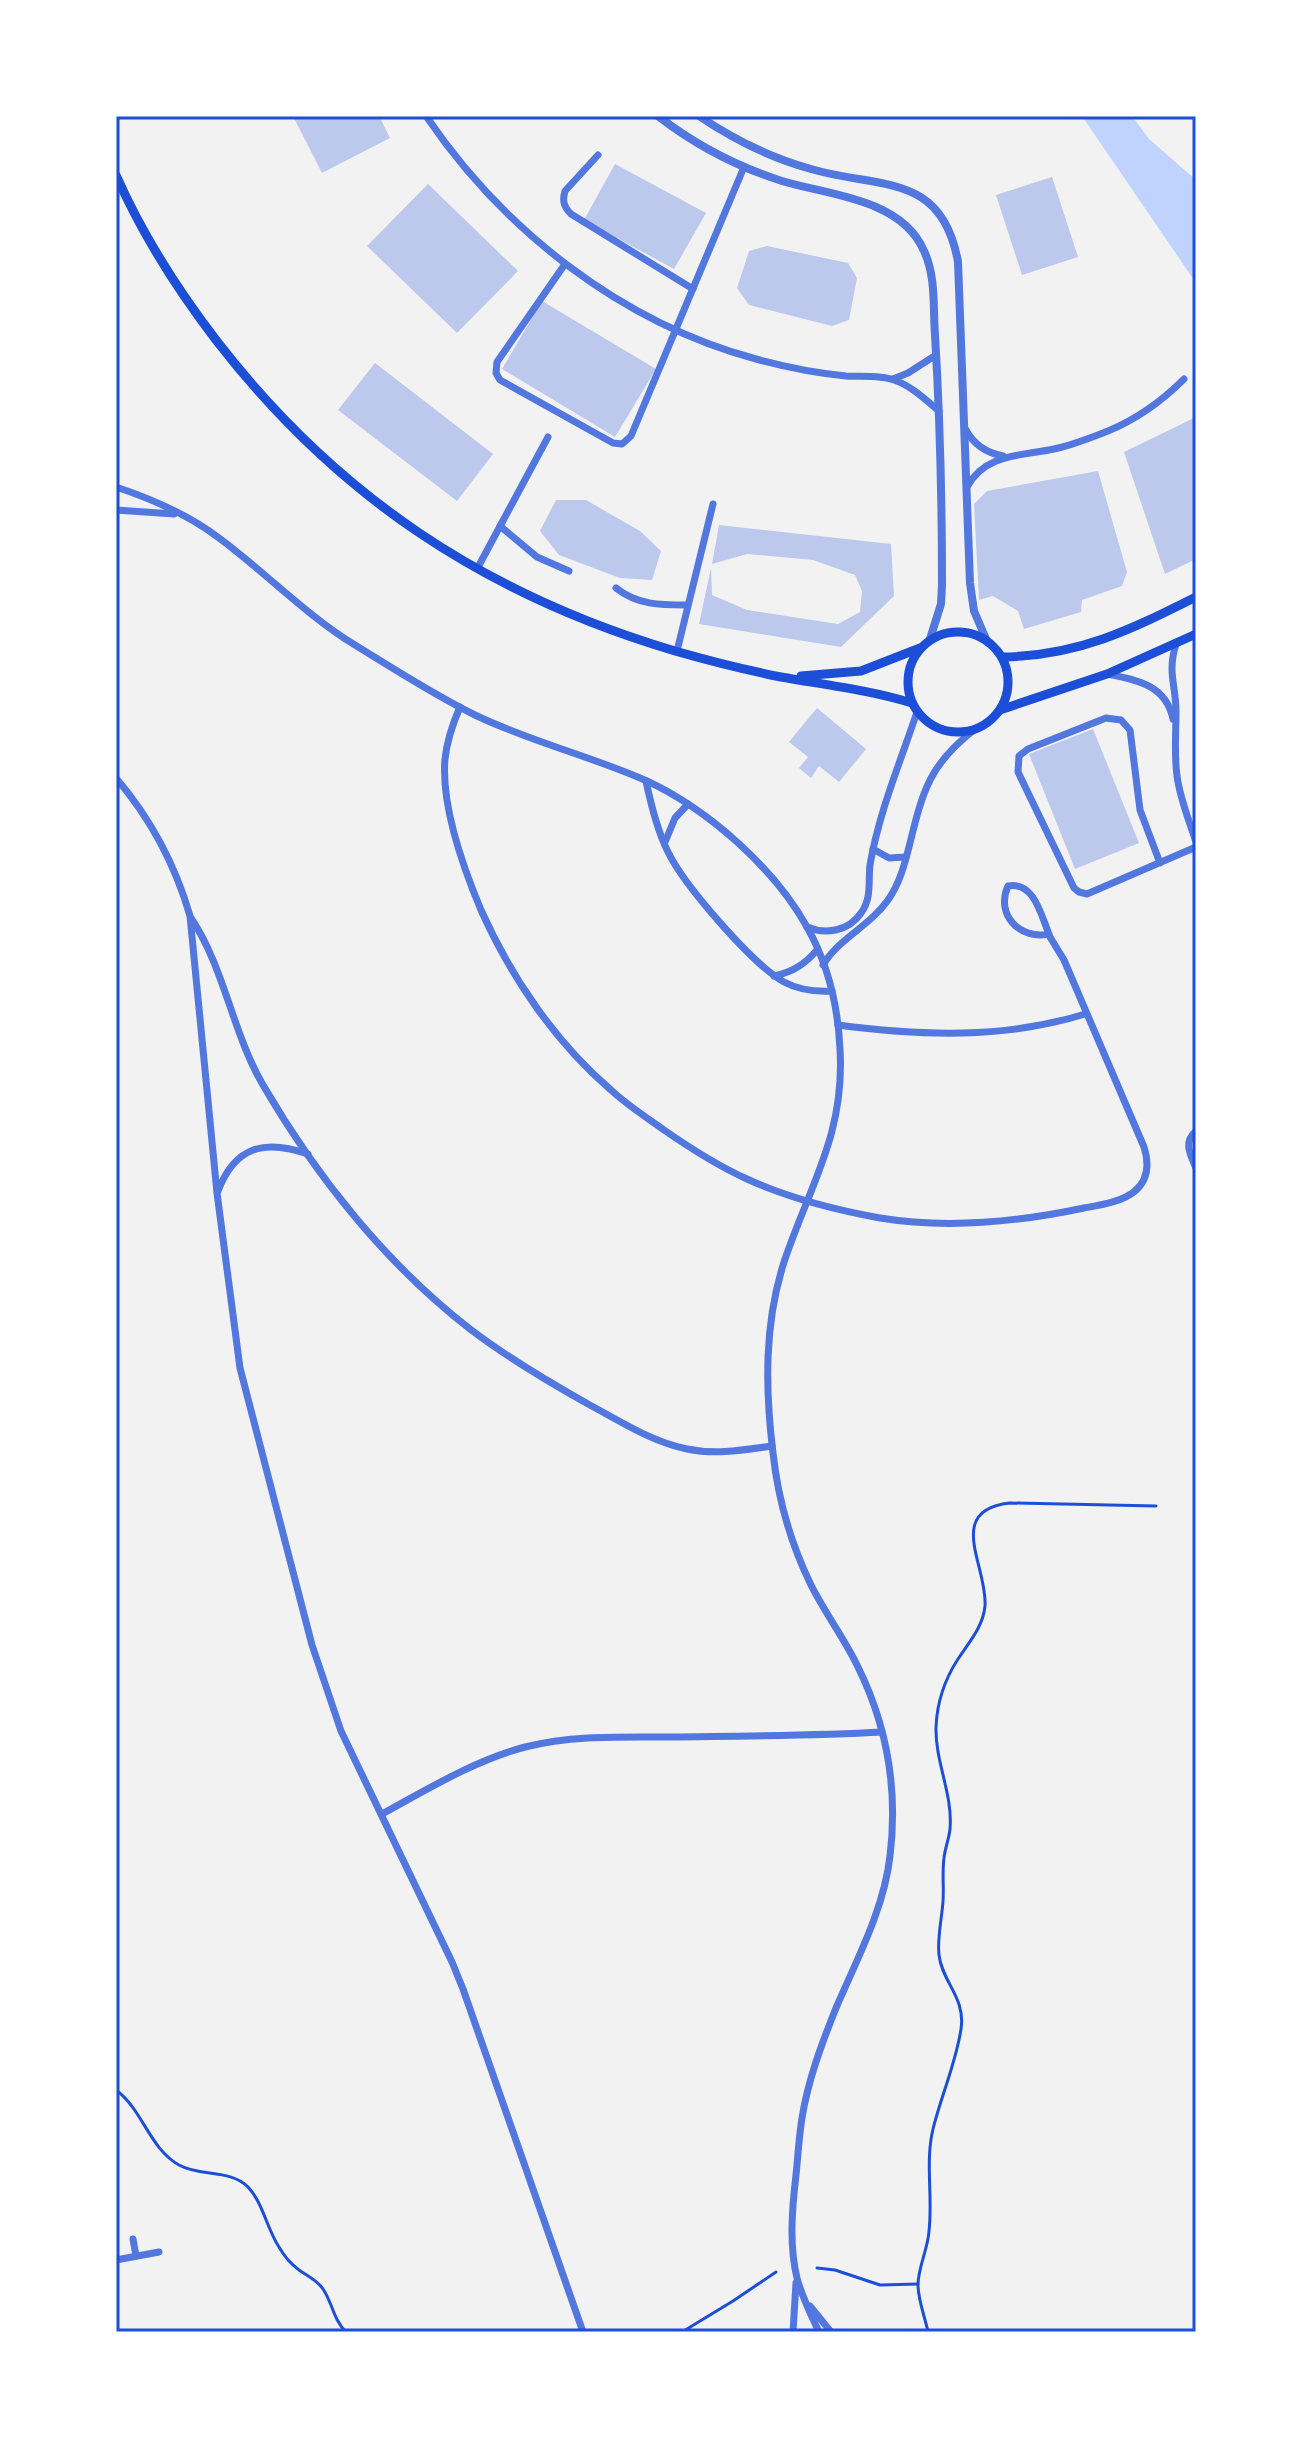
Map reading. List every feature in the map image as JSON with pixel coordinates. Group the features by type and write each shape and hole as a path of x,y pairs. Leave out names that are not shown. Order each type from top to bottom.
{"main road":[{"path":"116,175 156,252 192,308 267,403 305,443 401,522 477,569 578,618 677,651 782,677 867,691 915,708 937,728 962,732 974,730 1000,710 1009,684 1003,657 986,639 972,633 943,633 930,639 912,661 908,675 908,689 915,708"},
{"path":"1003,657 1056,653 1111,638 1196,597"},
{"path":"1000,710 1107,674 1196,634"},
{"path":"782,677 861,671 920,648"}],"street":[{"path":"426,116 474,179 565,264 630,307 676,330 715,347 771,363 842,376 893,379 936,355"},
{"path":"658,116 744,167 875,206 901,221 919,241 930,266 939,411 942,585 939,613 930,639"},
{"path":"699,116 752,147 786,161 835,175 892,184 922,198 935,209 948,228 958,262 971,597 978,625 986,639"},
{"path":"598,155 565,191 565,208 693,289"},
{"path":"565,264 497,362 495,370 500,380 613,443 622,444 631,436 744,167"},
{"path":"893,379 939,411"},
{"path":"965,491 983,468 1000,459 1059,448 1111,430 1163,399 1184,379"},
{"path":"964,427 968,436 982,449 1009,457"},
{"path":"477,569 548,437"},
{"path":"116,487 180,515 222,539 344,638 460,707 527,737 646,781 688,804 729,833 792,905 807,927 823,965 832,991 838,1025 841,1074 836,1121 828,1151 785,1260 771,1320 767,1369 772,1446 783,1510 793,1543 811,1585 859,1668 882,1732 893,1789 887,1881 821,2048 802,2117 792,2214 796,2276 793,2332"},
{"path":"677,651 713,504"},
{"path":"116,510 180,515"},
{"path":"500,526 537,557 569,571"},
{"path":"616,588 644,603 686,605"},
{"path":"1160,863 1140,810 1130,730 1121,720 1106,718 1028,749 1017,761 1018,772 1076,890 1087,894 1160,863 1196,845 1177,775 1176,704 1171,674 1176,644"},
{"path":"1107,674 1148,684 1158,691 1172,713 1175,725"},
{"path":"460,707 450,731 445,758 449,811 472,886 506,960 565,1046 611,1091 686,1145 747,1179 779,1192 882,1218 947,1223 1063,1212 1102,1204 1134,1192 1146,1176 1147,1156 1064,960 1032,895 1025,888 1008,886 1004,895 1008,919 1032,935 1049,934"},
{"path":"807,927 828,932 841,929 861,914 869,893 873,849 886,797 915,708"},
{"path":"823,965 834,949 867,923 888,900 902,873 922,797 936,769 952,747 974,730"},
{"path":"116,778 149,820 163,846 179,880 190,916 210,953 250,1060 263,1084 308,1154 359,1221 433,1297 468,1328 539,1377 649,1436 669,1444 711,1452 772,1446"},
{"path":"646,781 664,844 698,896 755,960 774,976 802,989 832,991"},
{"path":"664,844 670,826 688,804"},
{"path":"873,849 889,858 906,857"},
{"path":"190,916 217,1193 240,1368 325,1689 352,1756 463,1989 583,2332"},
{"path":"774,976 803,965 817,950"},
{"path":"838,1025 913,1033 991,1032 1038,1026 1085,1014"},
{"path":"1196,1131 1188,1144 1196,1168"},
{"path":"217,1193 232,1164 254,1149 281,1146 308,1154"},
{"path":"382,1814 476,1764 552,1741 606,1737 882,1732"},
{"path":"133,2239 136,2256"},
{"path":"116,2260 159,2252"},
{"path":"796,2276 819,2332"},
{"path":"805,2300 831,2332"}],"path":[{"path":"928,2332 918,2284 929,2234 929,2153 961,2029 961,2011 956,1993 939,1956 943,1865 950,1830 950,1804 937,1752 936,1725 940,1699 949,1674 981,1625 985,1606 984,1587 973,1544 973,1528 981,1514 994,1505 1002,1504 1156,1506"},
{"path":"116,2090 135,2109 157,2145 179,2165 238,2179 250,2189 278,2246 291,2264 322,2288 333,2315 346,2332"},
{"path":"817,2268 835,2270 880,2285 918,2284"},
{"path":"682,2332 776,2272"}],"water":[{"path":"1082,116 1132,116 1149,139 1196,180 1196,283"}],"building":[{"path":"293,116 379,116 390,138 322,173"},
{"path":"615,164 706,213 674,269 584,220"},
{"path":"1052,177 1078,257 1022,275 996,195"},
{"path":"428,184 518,271 457,333 367,246"},
{"path":"767,246 848,263 857,278 849,320 832,326 749,305 737,288 749,251"},
{"path":"542,301 656,369 615,437 502,369"},
{"path":"375,363 493,454 457,501 338,410"},
{"path":"1196,417 1196,559 1165,574 1124,452"},
{"path":"1098,471 1127,572 1122,586 1082,600 1081,612 1024,629 1018,611 993,596 979,600 974,504 987,491"},
{"path":"556,500 586,500 640,531 661,551 652,580 620,578 559,555 540,531"},
{"path":"719,525 891,544 894,596 841,647 699,624 711,568 712,595 747,610 838,624 860,612 862,591 855,575 813,560 747,554 712,564"},
{"path":"817,708 866,749 839,782 819,766 811,778 799,768 808,757 789,742"},
{"path":"1093,729 1139,843 1075,869 1029,754"}]}
